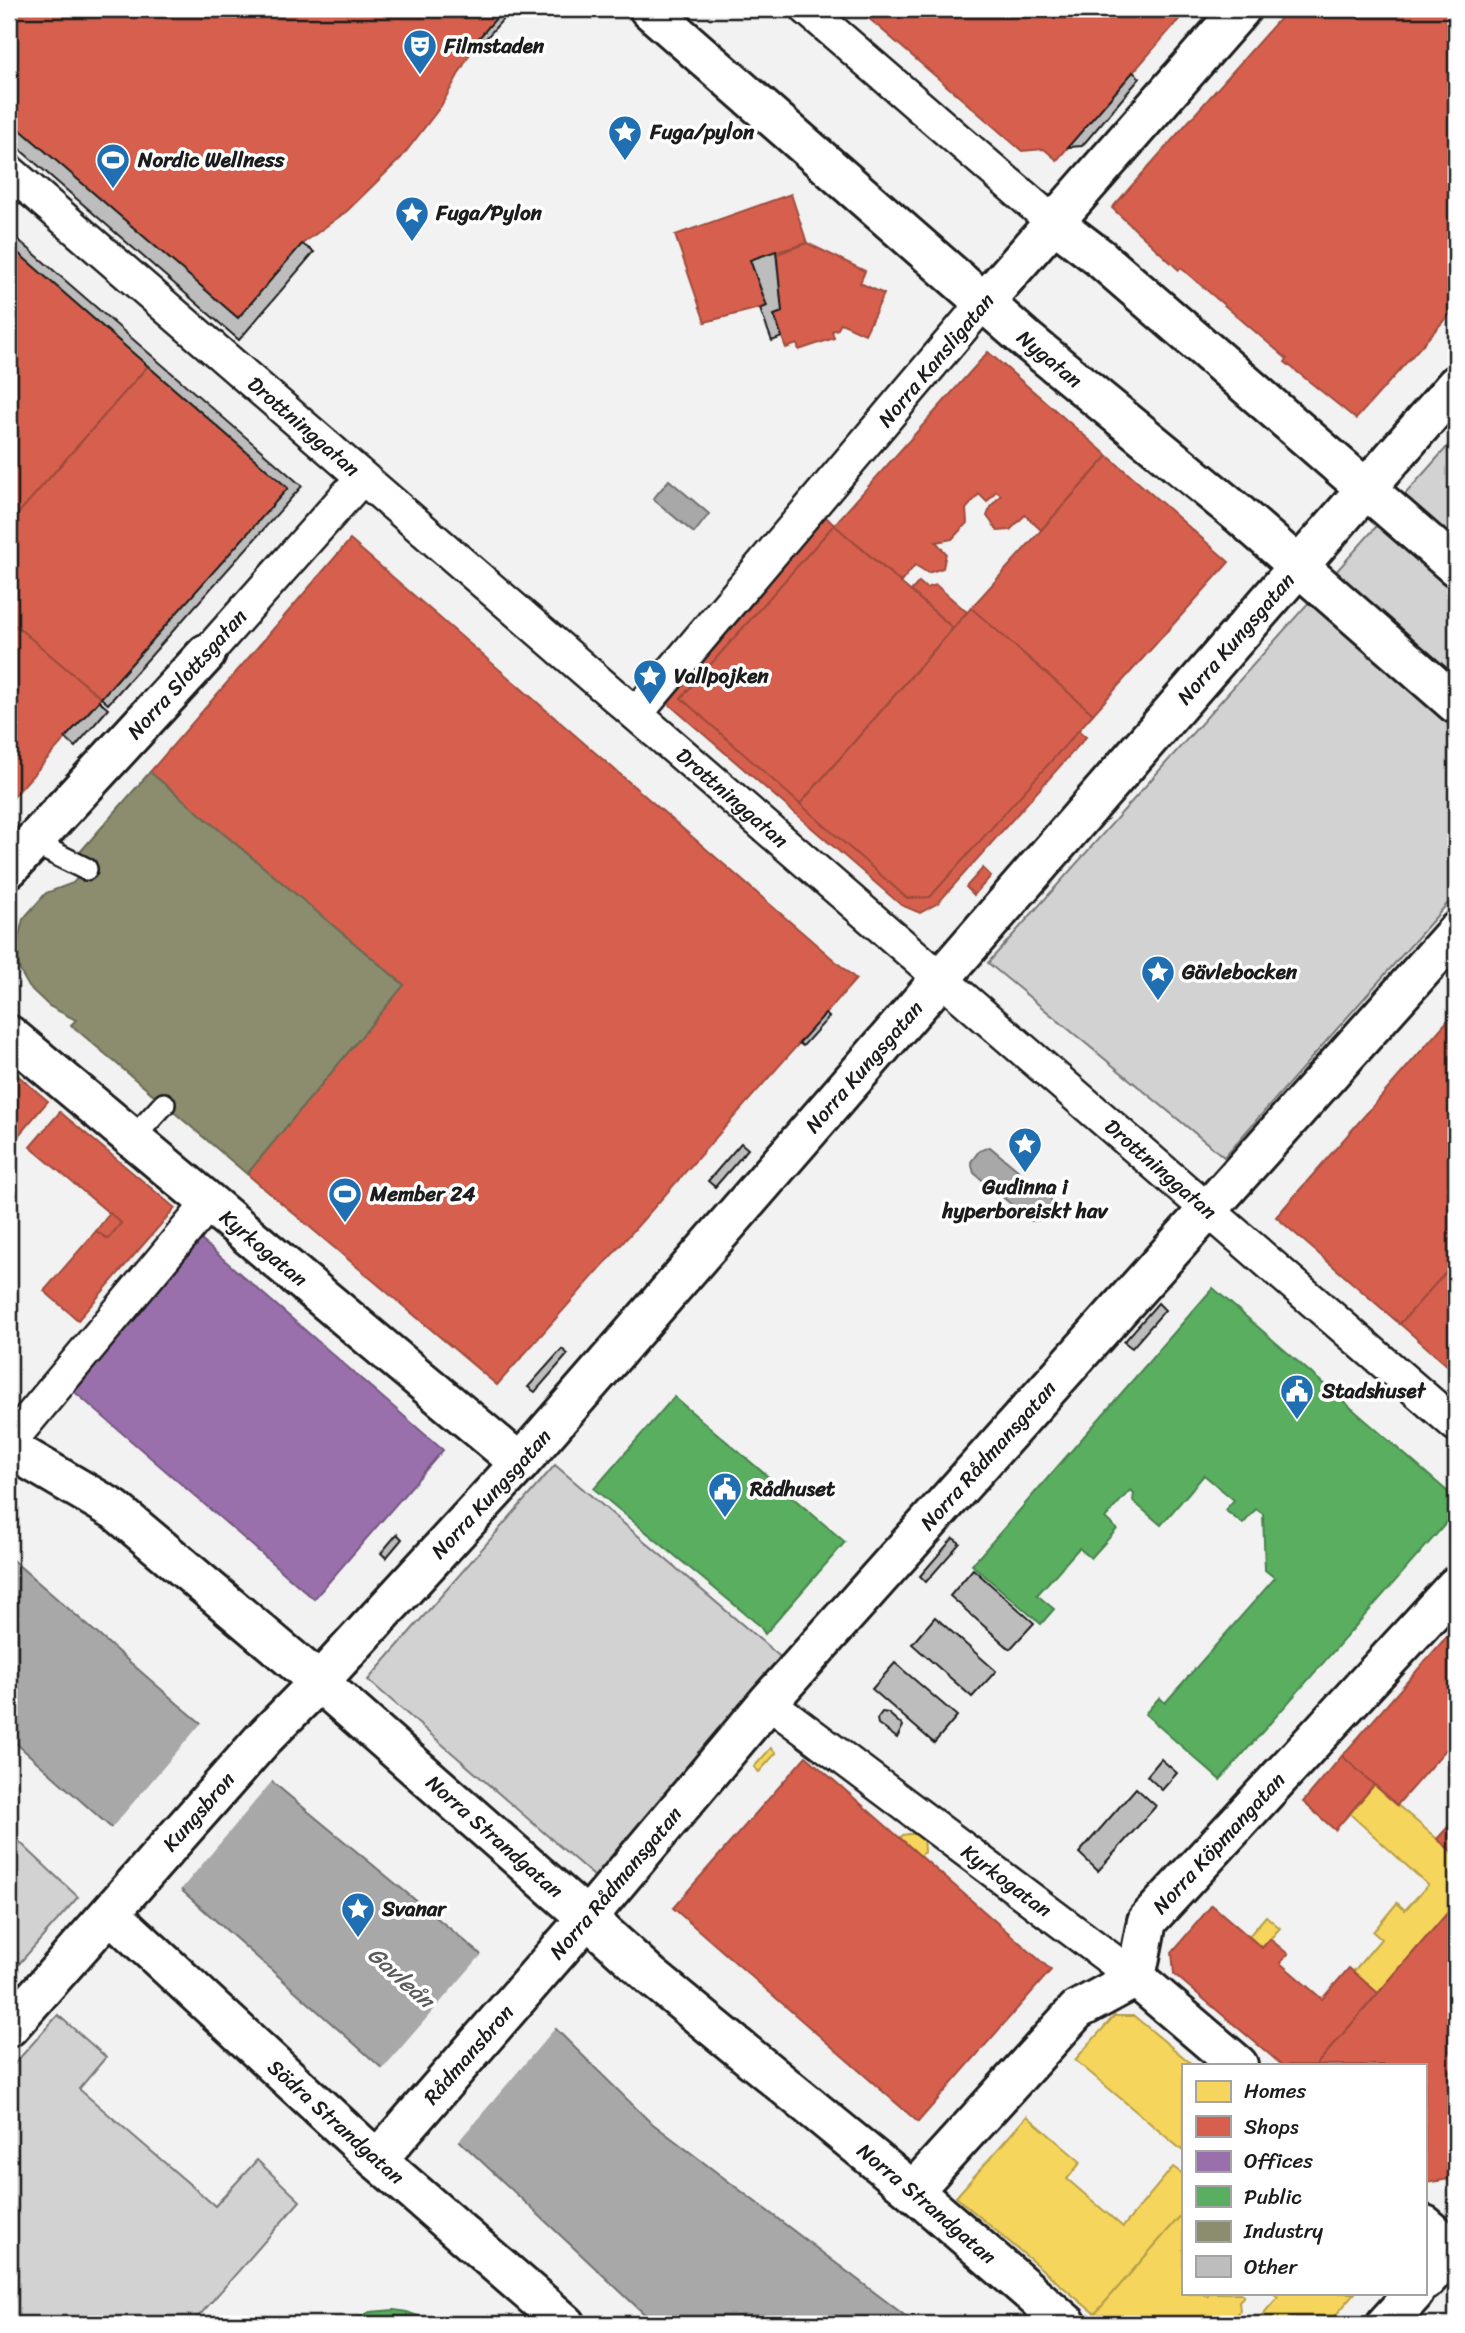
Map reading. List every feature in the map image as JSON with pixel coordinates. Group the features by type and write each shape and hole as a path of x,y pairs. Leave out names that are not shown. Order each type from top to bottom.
{"street":[{"name":"Nygatan","path":"649,9 1029,342 1240,515 1456,704"},
{"path":"807,9 1053,222 1099,257 1456,567"},
{"name":"Norra Kansligatan","path":"636,714 985,301 1241,9"},
{"name":"Drottninggatan","path":"10,176 1456,1425"},
{"name":"Norra Kungsgatan","path":"263,1739 319,1682 520,1462 1456,384"},
{"name":"Norra Slottsgatan","path":"20,855 206,654 362,478"},
{"name":"Norra Rådmansgatan","path":"528,1984 587,1918 768,1702 1206,1208 1456,932"},
{"name":"Kyrkogatan","path":"9,1035 520,1462"},
{"path":"9,1446 209,1203"},
{"name":"Norra Strandgatan","path":"9,1446 115,1510 319,1682 652,1978 913,2191 1067,2324"},
{"name":"Norra Köpmangatan","path":"1136,1978 1147,1921 1456,1586"},
{"name":"Kyrkogatan","path":"768,1702 1136,1978 1237,2064"},
{"name":"Kungsbron","path":"9,2027 263,1739"},
{"name":"Södra Strandgatan","path":"123,1900 377,2160 566,2324"},
{"path":"913,2191 1077,2010 1136,1978"},
{"name":"Rådmansbron","path":"377,2160 528,1984"},
{"path":"1426,2279 1447,2243"},
{"path":"1386,2324 1413,2294"}],"lane":[{"path":"20,855 86,869"},
{"path":"132,1139 164,1104"}],"shaded area":[{"path":"1456,437 1456,894 1224,1157 988,963"},
{"path":"555,1465 798,1672 609,1889 368,1680"},
{"path":"9,1832 78,1897 9,1975"},
{"path":"58,2015 106,2057 79,2089 215,2206 257,2160 300,2201 192,2324 9,2324 9,2070"}],"water":[{"path":"669,480 709,514 694,533 653,499"},
{"path":"990,1147 1050,1197 1053,1204 1045,1219 1031,1221 974,1173 971,1162 979,1151"},
{"name":"Gavleån","path":"9,1557 178,1704 477,1951 649,2121 916,2324 655,2324 384,2070 9,1737"}],"pier":[{"path":"204,1720 274,1779 178,1893 108,1832"},
{"path":"483,1953 557,2026 457,2143 380,2072"}],"building: Homes":[{"path":"771,1748 776,1753 759,1772 754,1767"},
{"path":"1374,1785 1456,1855 1456,1903 1378,1993 1353,1972 1381,1939 1373,1932 1397,1903 1405,1910 1428,1885 1350,1814"},
{"path":"923,1832 924,1852 920,1856 900,1838 903,1835"},
{"path":"1266,1916 1280,1928 1262,1948 1249,1936"},
{"path":"1114,2016 1134,2016 1192,2064 1182,2064 1182,2150 1075,2060"},
{"path":"1027,2116 1081,2162 1067,2179 1123,2227 1173,2167 1182,2173 1182,2214 1095,2314 956,2197"},
{"path":"1182,2214 1182,2294 1244,2296 1239,2301 1240,2311 1234,2319 1241,2324 1107,2324 1095,2314"},
{"path":"1274,2294 1354,2294 1328,2324 1254,2324 1278,2297"}],"building: Shops":[{"path":"9,9 504,9 478,39 441,106 401,158 347,211 302,244 238,318 9,120"},
{"path":"858,9 1188,9 1057,160 1044,149 1022,151"},
{"path":"1288,9 1456,9 1456,307 1356,419 1285,362 1287,359 1181,268 1179,270 1112,208"},
{"path":"791,194 807,243 750,260 767,306 705,322 675,235"},
{"path":"807,243 865,271 860,283 884,294 865,334 841,323 838,329 832,331 834,338 799,350 797,344 786,348 774,315 782,312 777,254"},
{"path":"9,245 148,366 9,524"},
{"path":"988,352 1108,456 1041,530 1025,515 1010,530 998,531 987,516 991,506 1001,495 996,491 987,502 979,494 966,509 967,523 952,539 936,542 946,553 943,568 928,573 915,565 901,582 834,525"},
{"path":"148,366 288,488 101,698 9,620 9,524"},
{"path":"1108,456 1229,562 1093,714 971,608"},
{"path":"825,516 834,525 681,698 907,898 930,897 1078,730 1086,737 938,903 920,913 901,905 664,700"},
{"path":"834,525 953,628 800,804 681,698"},
{"path":"350,540 856,979 497,1385 247,1174 404,985 150,772"},
{"path":"919,582 926,588 936,585 967,612 953,628 911,591"},
{"path":"971,608 1093,714 930,897 907,898 800,804"},
{"path":"9,620 101,698 9,802"},
{"path":"983,868 991,876 974,895 966,887"},
{"path":"1456,1011 1456,1261 1400,1324 1276,1217"},
{"path":"9,1068 48,1101 17,1137 9,1130"},
{"path":"60,1112 175,1208 78,1320 44,1291 96,1231 108,1239 121,1223 30,1147"},
{"path":"110,1213 121,1223 108,1239 96,1231"},
{"path":"1456,1261 1456,1373 1400,1324"},
{"path":"1456,1626 1456,1738 1397,1805 1342,1756"},
{"path":"806,1756 1051,1970 918,2122 673,1908"},
{"path":"1342,1756 1374,1785 1335,1830 1303,1802"},
{"path":"1456,1818 1456,1855 1437,1839"},
{"path":"1456,1903 1456,2178 1426,2183 1426,2064 1317,2064"},
{"path":"1212,1905 1262,1948 1270,1939 1288,1954 1280,1963 1322,1999 1349,1968 1378,1993 1317,2064 1281,2064 1174,1974 1172,1952"}],"building: Offices":[{"path":"200,1239 443,1450 314,1599 70,1388"}],"building: Public":[{"path":"1213,1288 1456,1499 1456,1512 1220,1780 1145,1714 1159,1698 1165,1703 1275,1578 1265,1570 1263,1514 1256,1509 1243,1524 1225,1510 1234,1500 1204,1475 1161,1525 1133,1501 1134,1493 1130,1490 1105,1518 1117,1529 1091,1558 1079,1548 1037,1595 1054,1609 1041,1624 972,1565"},
{"name":"Rådhuset","path":"674,1397 845,1542 765,1634 759,1625 594,1489"},
{"path":"394,2310 439,2324 345,2324 370,2312"}],"building: Industry":[{"path":"150,772 404,985 247,1174 71,1025 76,1020 49,1006 29,987 20,971 16,948 23,919 46,893 73,883 86,869 74,859"}],"building: Other":[{"path":"504,9 512,9 481,44 478,39"},
{"path":"1133,72 1140,78 1082,146 1068,147"},
{"path":"9,120 238,318 302,244 314,252 239,340 9,140"},
{"path":"14,236 302,486 108,704 101,698 288,488 9,245"},
{"path":"776,251 782,312 774,315 782,337 772,341 760,309 767,306 750,260"},
{"path":"99,701 108,709 75,747 65,738"},
{"path":"825,1014 829,1017 803,1046 799,1043"},
{"path":"741,1143 748,1149 715,1187 708,1181"},
{"path":"1158,1303 1165,1310 1132,1348 1124,1342"},
{"path":"562,1349 568,1354 535,1392 528,1387"},
{"path":"397,1534 402,1539 386,1558 381,1553"},
{"path":"953,1538 960,1543 926,1582 920,1576"},
{"path":"973,1569 1034,1623 1010,1649 950,1596"},
{"path":"935,1617 996,1671 972,1697 912,1644"},
{"path":"895,1663 957,1716 934,1743 872,1689"},
{"path":"882,1712 888,1713 903,1726 897,1738 878,1724 877,1719"},
{"path":"1161,1759 1177,1773 1162,1790 1147,1776"},
{"path":"1136,1788 1156,1806 1098,1871 1079,1853"}],"place":[{"name":"Filmstaden","path":"420,76"},
{"name":"Fuga/pylon","path":"625,162"},
{"name":"Nordic Wellness","path":"113,190"},
{"name":"Fuga/Pylon","path":"412,243"},
{"name":"Vallpojken","path":"650,706"},
{"name":"Gävlebocken","path":"1158,1002"},
{"name":"Gudinna i hyperboreiskt hav","path":"1025,1174"},
{"name":"Member 24","path":"345,1224"},
{"name":"Stadshuset","path":"1297,1421"},
{"name":"Rådhuset","path":"725,1519"},
{"name":"Svanar","path":"358,1939"}]}
